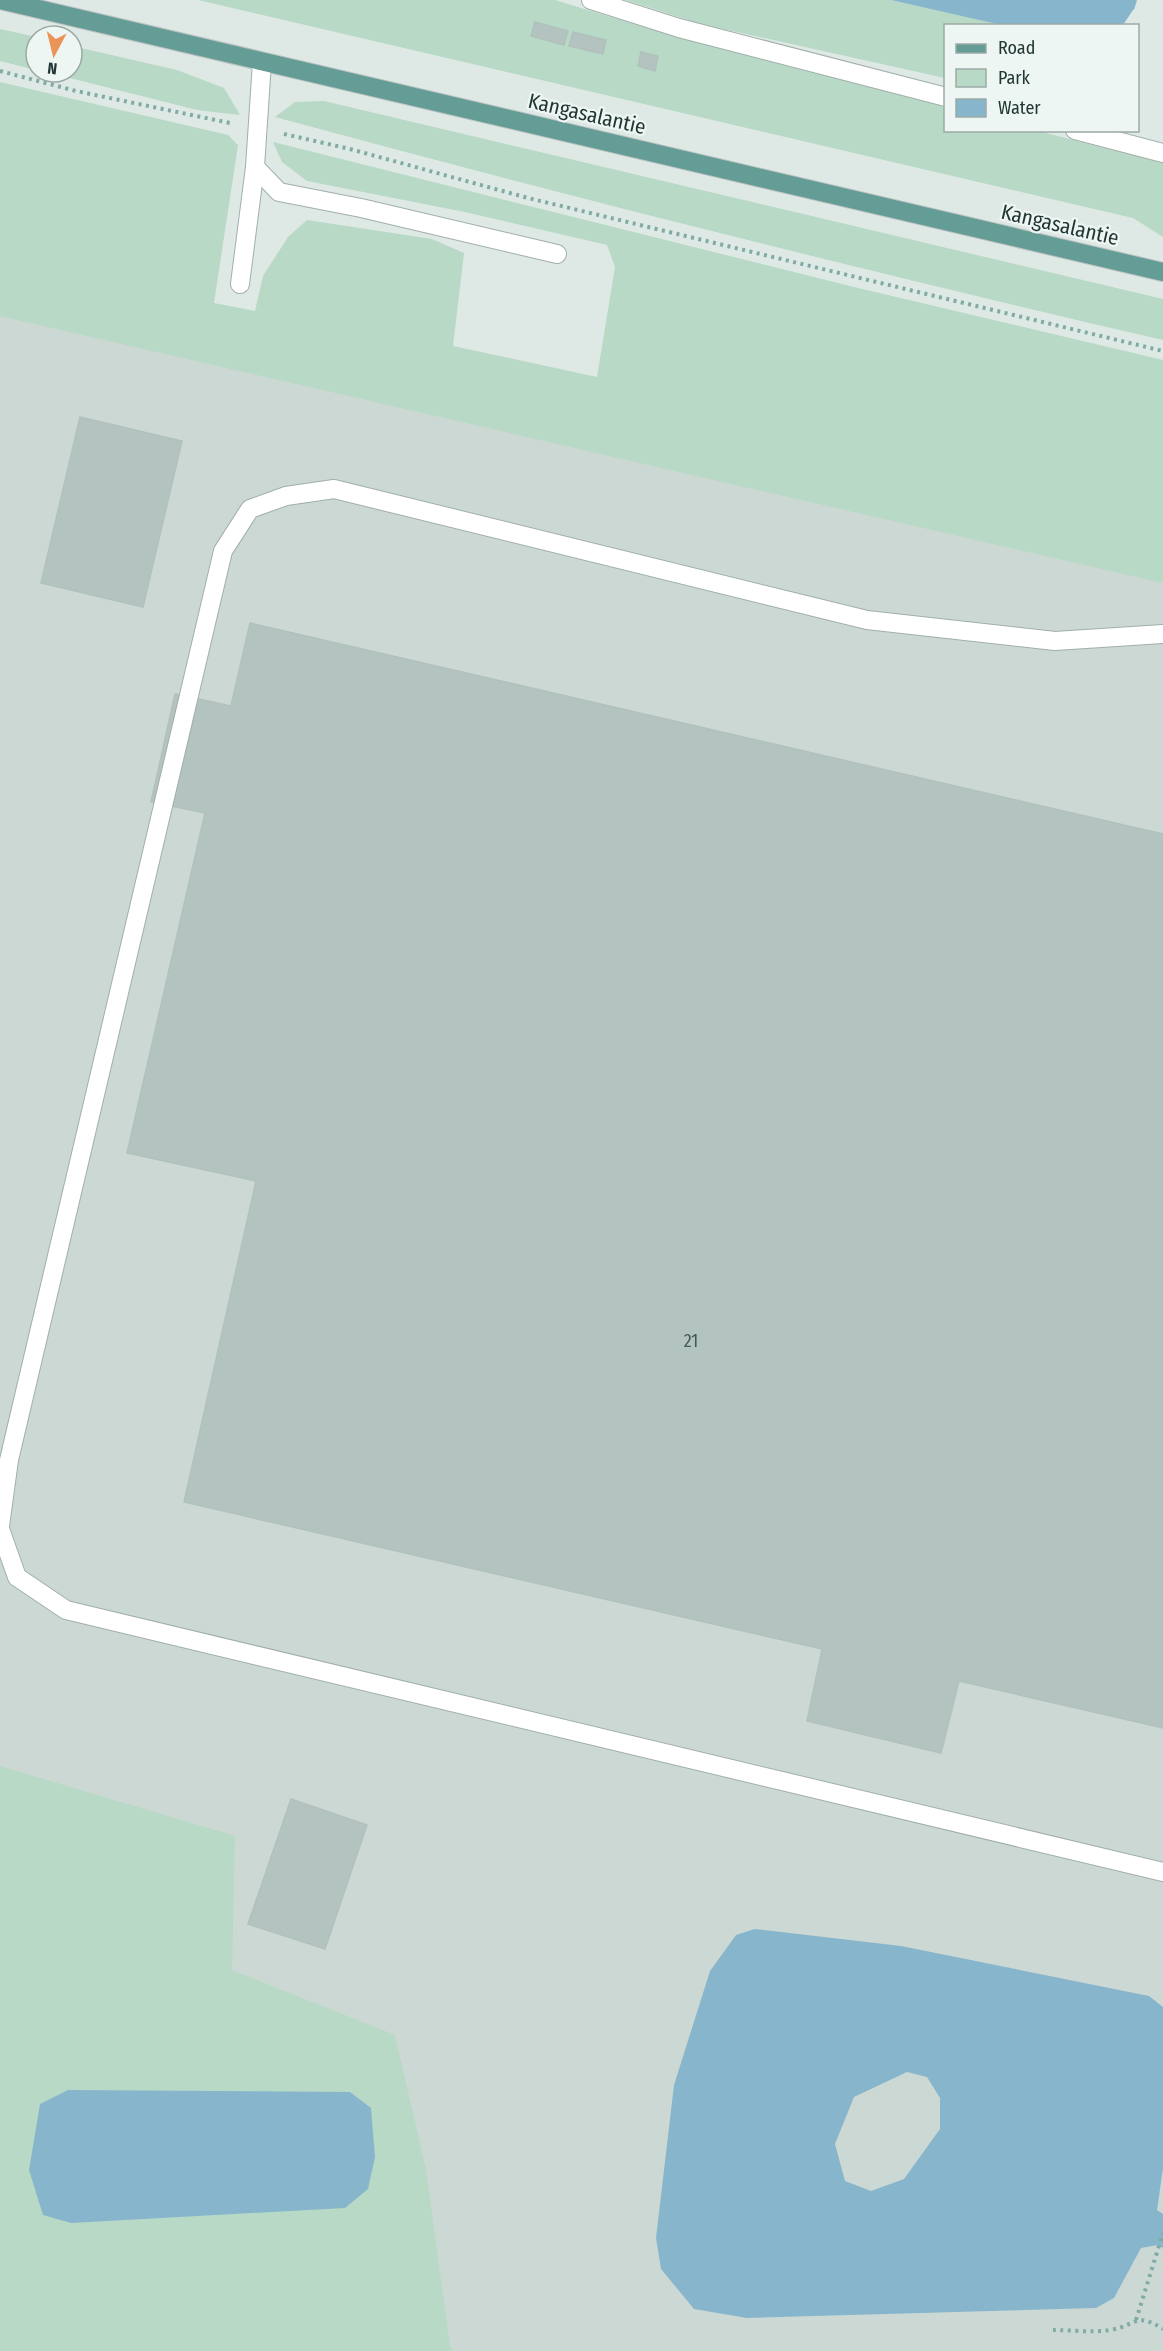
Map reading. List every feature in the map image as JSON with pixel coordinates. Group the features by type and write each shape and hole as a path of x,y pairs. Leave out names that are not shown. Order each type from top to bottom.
{"main road":[{"name":"Kangasalantie","path":"0,0 1163,272"}],"lane":[{"path":"591,0 679,28 944,97"},
{"path":"240,284 255,167 262,62"},
{"path":"1083,132 1163,153"},
{"path":"255,167 279,192 361,208 557,254"},
{"path":"1163,634 1055,641 867,620 334,489 286,496 250,509 223,551 9,1460 0,1527 17,1577 66,1610 1163,1872"}],"path":[{"path":"0,71 171,112 258,128 350,149 528,198 1163,351"},
{"path":"1136,2320 1163,2233"},
{"path":"1053,2330 1111,2330 1136,2320 1151,2321 1163,2329"}],"shaded area":[{"path":"0,294 1163,558 1163,2351 0,2351"}],"green space":[{"path":"198,0 555,0 676,37 944,106 944,132 1042,132 1163,163 1163,237 1133,218"},
{"path":"626,0 891,0 1001,24 944,24 944,78 701,24"},
{"path":"0,29 24,34 24,67 0,61"},
{"path":"84,49 177,70 224,88 240,115 197,110 84,82"},
{"path":"0,82 228,135 238,145 214,303 255,311 263,276 288,237 307,220 432,239 464,253 453,346 597,377 615,267 607,245 465,212 307,181 282,162 273,142 854,287 1163,360 1163,583 0,316"},
{"path":"324,101 1163,299 1163,340 718,233 275,117 295,102"},
{"path":"0,1766 235,1836 232,1970 395,2035 426,2170 450,2346 453,2351 0,2351"}],"water":[{"path":"891,0 1163,0 1133,10 1124,24 997,24"},
{"path":"755,1929 901,1946 1149,1996 1163,2007 1163,2168 1157,2210 1163,2214 1163,2248 1158,2245 1141,2248 1114,2298 1096,2308 747,2318 694,2309 661,2269 656,2238 674,2085 710,1971 736,1935","holes":["907,2072 927,2077 940,2098 940,2129 904,2179 871,2191 845,2181 835,2144 854,2097"]},
{"path":"68,2090 350,2092 371,2108 375,2157 368,2189 345,2208 71,2223 43,2215 29,2170 40,2104"}],"pier":[{"path":"1137,0 1163,0 1163,17 1134,10"}],"building":[{"path":"535,22 568,31 564,45 531,36"},
{"path":"573,32 606,40 603,54 569,46"},
{"path":"641,52 658,56 655,71 638,66"},
{"path":"80,417 182,441 143,607 41,583"},
{"path":"250,623 1163,834 1163,1728 959,1681 941,1753 807,1721 822,1649 184,1502 256,1181 127,1153 205,813 151,802 175,694 231,706"},
{"path":"291,1799 367,1825 325,1949 248,1924"}]}
